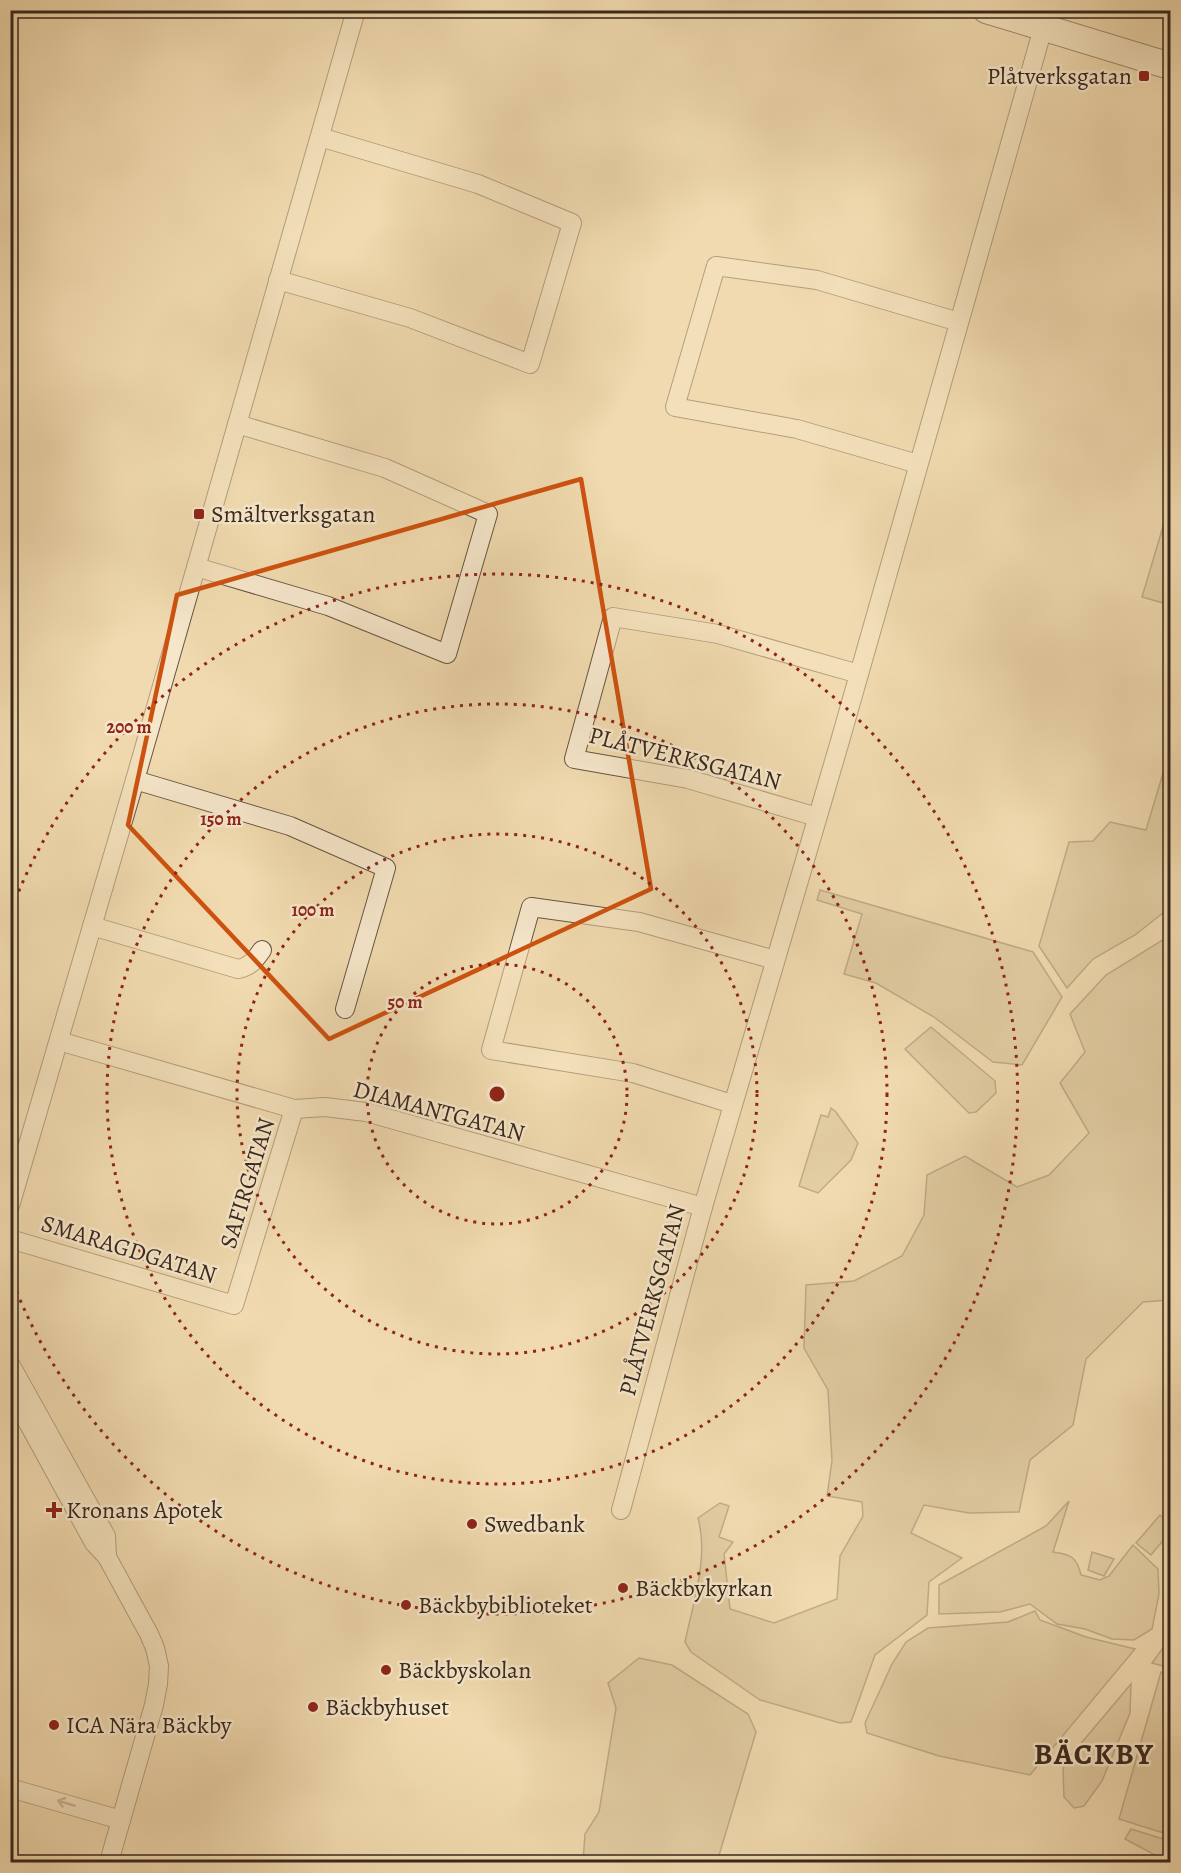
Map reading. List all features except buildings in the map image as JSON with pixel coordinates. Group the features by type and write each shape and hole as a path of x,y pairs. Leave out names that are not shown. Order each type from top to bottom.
{"street":[{"path":"10,1206 356,10"},
{"path":"986,10 1170,66"},
{"name":"PLÅTVERKSGATAN","path":"621,1510 732,1104 859,674 1043,28"},
{"path":"278,280 410,318 530,364 572,223 478,184 320,137"},
{"path":"918,464 797,429 675,406 716,266 817,280 959,322"},
{"path":"195,567 328,606 447,654 488,514 385,468 237,424"},
{"name":"PLÅTVERKSGATAN","path":"817,817 688,779 574,759 613,617 718,634 859,674"},
{"path":"135,780 196,800 290,826 387,868 345,1008"},
{"path":"732,1104 633,1073 491,1050 531,907 639,922 775,960"},
{"path":"92,926 238,969 246,968 262,950"},
{"name":"DIAMANTGATAN","path":"59,1041 294,1109 325,1107 366,1112 703,1207"},
{"name":"SAFIRGATAN","path":"234,1305 294,1109"},
{"name":"SMARAGDGATAN","path":"10,1239 234,1305"},
{"path":"10,1364 106,1536 107,1557"},
{"path":"10,1390 94,1543 107,1557 149,1634 159,1666 159,1684 154,1705 110,1863"},
{"path":"10,1788 121,1820"}],"highlighted area":[{"path":"581,479 651,889 329,1039 128,825 177,595"}],"shaded area":[{"path":"1170,503 1170,605 1142,597"},
{"path":"1170,750 1170,905 1135,935 1093,959 1067,988 1039,946 1069,842 1093,841 1110,822 1146,830"},
{"path":"820,890 1033,952 1062,997 1022,1065 993,1062 934,1017 876,983 844,974 862,914 817,900"},
{"path":"1170,931 1170,1300 1143,1302 1086,1359 1073,1425 1030,1460 1019,1512 969,1513 924,1505 911,1533 962,1558 929,1582 927,1615 875,1655 851,1722 840,1723 760,1700 691,1652 685,1642 701,1564 702,1548 698,1518 720,1503 729,1506 719,1537 733,1542 724,1554 730,1609 774,1623 837,1599 840,1556 863,1516 862,1502 827,1496 832,1461 828,1390 804,1348 806,1285 854,1281 902,1256 924,1215 927,1175 965,1156 1017,1187 1049,1175 1089,1133 1060,1083 1085,1052 1070,1014 1106,975 1166,938"},
{"path":"931,1027 995,1081 996,1093 976,1112 969,1113 905,1049"},
{"path":"831,1108 858,1143 851,1160 818,1193 799,1186 821,1115 828,1117"},
{"path":"1069,1501 1053,1552 1064,1554 1075,1560 1081,1575 1100,1580 1109,1576 1133,1545 1158,1569 1159,1594 1152,1629 1134,1640 1112,1639 1085,1629 1057,1624 1030,1604 1000,1612 939,1614 939,1585 1046,1526"},
{"path":"1160,1515 1170,1525 1170,1532 1151,1555 1136,1543"},
{"path":"1092,1552 1114,1559 1104,1576 1088,1570"},
{"path":"1035,1611 1040,1620 1086,1637 1135,1649 1030,1775 939,1756 867,1733 865,1723 892,1664 906,1642 928,1628 1008,1622"},
{"path":"1170,1638 1170,1668 1152,1663"},
{"path":"639,1658 672,1665 748,1714 756,1732 717,1862 583,1862 585,1834 599,1812 616,1708 608,1683"},
{"path":"1161,1672 1170,1675 1170,1835 1119,1819"},
{"path":"1131,1684 1130,1713 1102,1781 1084,1806 1074,1808 1064,1797 1063,1768 1072,1754"},
{"path":"1131,1829 1170,1841 1170,1862 1125,1839"}],"place":[{"name":"Plåtverksgatan","path":"1144,76"},
{"name":"Smältverksgatan","path":"199,514"},
{"name":"Kronans Apotek","path":"54,1510"},
{"name":"Swedbank","path":"472,1524"},
{"name":"Bäckbykyrkan","path":"623,1588"},
{"name":"Bäckbybiblioteket","path":"406,1605"},
{"name":"Bäckbyskolan","path":"386,1670"},
{"name":"Bäckbyhuset","path":"313,1707"},
{"name":"ICA Nära Bäckby","path":"54,1725"}],"district":[{"name":"BÄCKBY","path":"1094,1754"}]}
